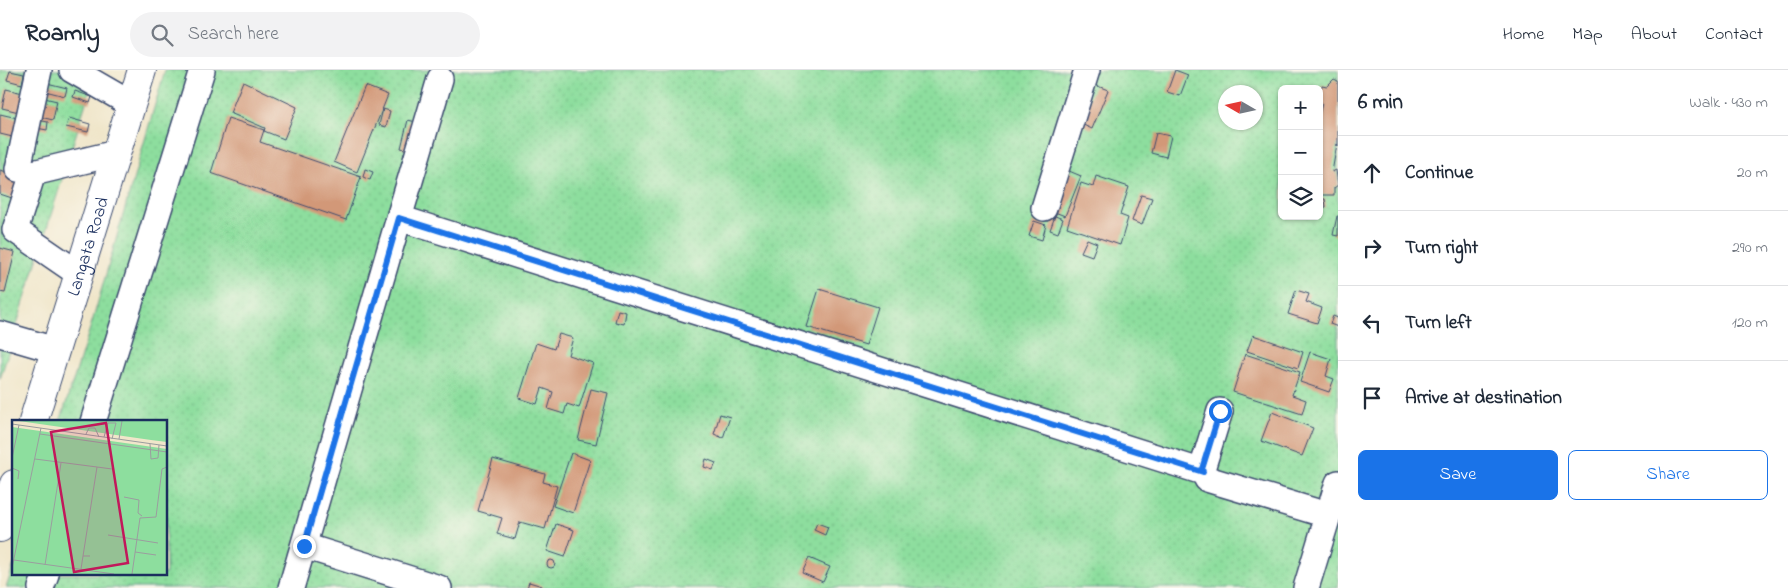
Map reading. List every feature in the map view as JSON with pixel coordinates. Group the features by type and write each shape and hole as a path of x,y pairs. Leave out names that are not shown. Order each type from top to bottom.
{"main road":[{"name":"Langata Road","path":"34,420 142,70"}],"street":[{"path":"39,70 17,169 8,227 79,274"},
{"path":"72,70 131,104"},
{"path":"94,420 202,70"},
{"path":"1044,208 1088,70"},
{"path":"292,588 440,79"},
{"path":"17,169 116,154"},
{"path":"399,218 1203,472"},
{"path":"0,334 55,350"},
{"path":"1220,411 1202,469 1207,478 1328,516"},
{"path":"1306,588 1338,483"},
{"path":"304,546 439,588"}],"green space":[{"path":"0,70 96,70 0,379"},
{"path":"165,70 1338,70 1338,588 6,588 12,570 12,576 168,576 168,420 61,420 93,319"}],"building":[{"path":"1175,70 1188,75 1180,96 1167,92"},
{"path":"10,71 24,74 22,84 7,80"},
{"path":"31,79 67,88 65,96 29,87"},
{"path":"1334,79 1338,81 1338,146 1337,144 1332,172 1336,170 1338,185 1334,188 1334,195 1323,195 1323,85 1327,86"},
{"path":"243,81 297,107 284,139 264,131 265,128 230,113"},
{"path":"1095,85 1108,90 1092,129 1079,123"},
{"path":"365,86 388,95 357,172 334,162"},
{"path":"6,89 57,101 53,120 2,108"},
{"path":"75,91 92,97 90,103 73,97"},
{"path":"383,109 390,111 386,127 379,125"},
{"path":"0,114 26,120 21,139 0,134"},
{"path":"69,118 90,124 88,132 66,127"},
{"path":"228,118 264,130 260,142 361,177 346,220 211,173"},
{"path":"32,119 48,122 47,130 31,127"},
{"path":"408,120 420,123 412,151 401,148"},
{"path":"1156,133 1171,136 1166,157 1151,153"},
{"path":"365,169 373,172 370,180 363,177"},
{"path":"0,170 25,177 18,200 0,194"},
{"path":"1069,171 1081,176 1065,216 1052,211"},
{"path":"1096,176 1129,187 1120,215 1128,218 1120,245 1067,227 1081,183 1093,187"},
{"path":"1141,195 1152,198 1142,225 1132,221"},
{"path":"1323,199 1325,199 1326,207 1323,207"},
{"path":"1055,216 1063,219 1058,233 1050,230"},
{"path":"1338,216 1338,236 1333,235"},
{"path":"1034,221 1046,225 1042,240 1029,236"},
{"path":"1087,239 1097,243 1092,256 1081,252"},
{"path":"0,248 15,252 5,293 0,292"},
{"path":"819,289 878,307 866,345 807,327"},
{"path":"1296,290 1309,294 1306,302 1322,308 1317,323 1288,314"},
{"path":"618,310 626,312 624,324 615,322"},
{"path":"1333,316 1338,318 1338,327 1330,324"},
{"path":"559,334 573,338 568,355 593,363 579,408 567,404 564,414 548,409 553,392 542,388 537,404 519,398 536,343 554,349"},
{"path":"1253,335 1303,352 1298,368 1247,351"},
{"path":"1310,352 1331,359 1326,376 1334,379 1329,392 1300,382"},
{"path":"1245,354 1300,372 1292,395 1306,400 1302,414 1233,392"},
{"path":"591,389 608,393 596,444 578,440"},
{"path":"1272,412 1313,428 1302,456 1261,441"},
{"path":"720,414 730,417 723,438 714,434"},
{"path":"571,453 590,460 573,513 553,506"},
{"path":"493,459 545,474 543,482 557,486 545,529 520,522 515,539 497,534 502,518 478,511"},
{"path":"706,459 716,463 713,470 704,467"},
{"path":"817,523 828,527 825,535 814,530"},
{"path":"556,524 574,530 565,557 547,551"},
{"path":"809,558 830,567 823,582 802,573"},
{"path":"551,560 555,564 551,568 547,564"},
{"path":"529,582 542,586 542,588 527,588"}],"route":[{"path":"304,546 399,218 1203,472 1202,469 1220,411"}]}
